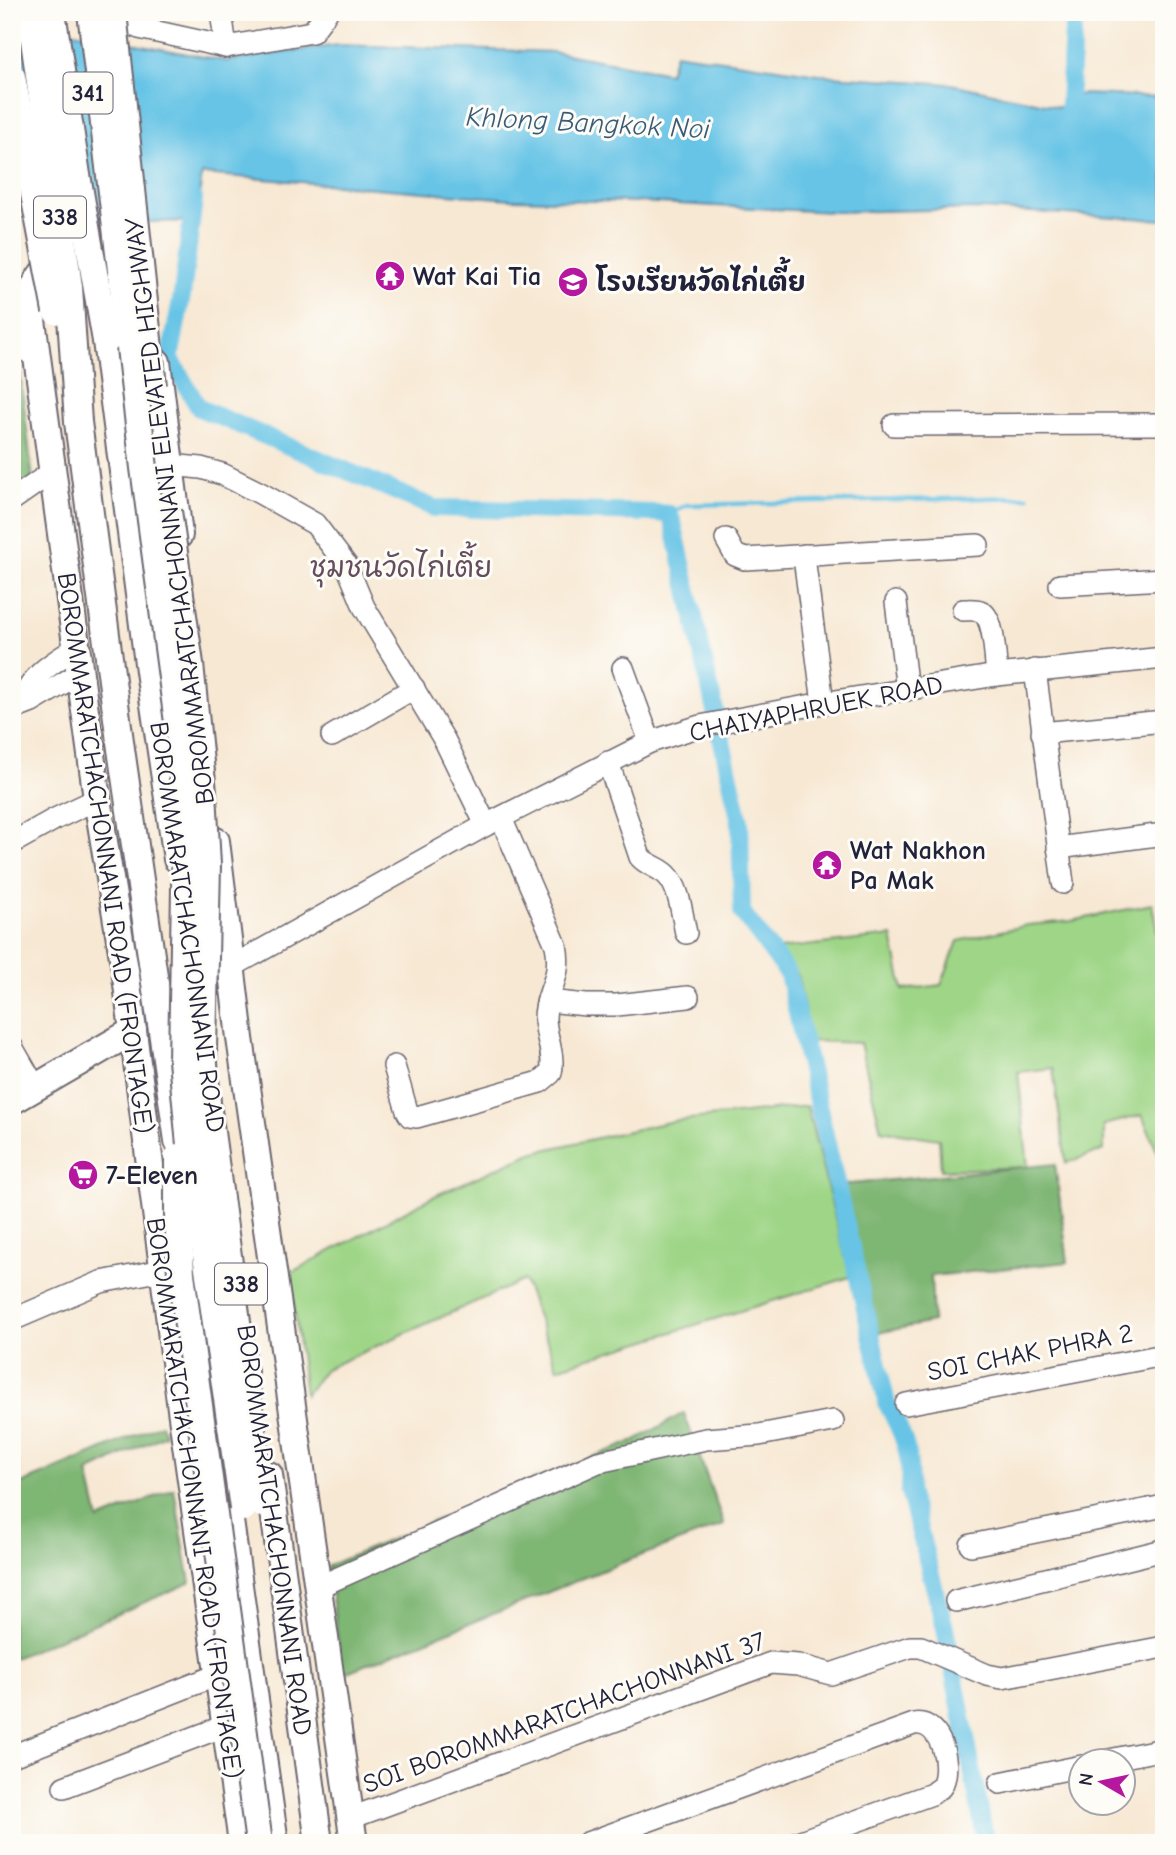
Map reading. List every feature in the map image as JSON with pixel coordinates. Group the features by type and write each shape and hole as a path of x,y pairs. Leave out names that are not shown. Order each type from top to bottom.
{"main road":[{"name":"BOROMMARATCHACHONNANI ROAD","path":"30,12 69,287 78,422 110,675 163,1029 275,1843"},
{"name":"BOROMMARATCHACHONNANI ROAD","path":"52,12 106,341 149,671 270,1485 319,1843"},
{"name":"341","path":"78,12 97,174 106,341"},
{"name":"BOROMMARATCHACHONNANI ELEVATED HIGHWAY","path":"91,12 143,455 181,745 186,831 182,1060 200,1223 253,1506 311,1843"},
{"name":"BOROMMARATCHACHONNANI ELEVATED HIGHWAY","path":"113,12 160,456 200,745 205,827 203,1023 207,1103 291,1843"},
{"path":"12,78 78,422"},
{"name":"BOROMMARATCHACHONNANI ROAD (FRONTAGE)","path":"170,466 146,276 133,251 114,244 89,243 72,247 52,261 37,280 31,298 32,320 97,799 126,976 181,1409 242,1843"},
{"name":"338","path":"170,466 230,967 352,1830"},
{"path":"158,727 213,816"},
{"path":"121,749 126,976"},
{"path":"206,916 260,1270 338,1843"},
{"path":"12,1101 133,1031"},
{"path":"182,1060 178,1181 181,1274 259,1843"}],"street":[{"path":"126,12 130,22 139,28 226,47 313,33 327,12"},
{"path":"221,12 226,47"},
{"path":"12,341 37,358"},
{"path":"894,425 1164,424"},
{"path":"170,466 201,468 222,474 315,524 347,566 364,607 494,822 556,945 559,970 548,1001 545,1021 552,1066 548,1078 410,1116 394,1066"},
{"path":"12,500 52,472"},
{"path":"726,539 735,555 745,559 978,545"},
{"path":"805,555 823,703"},
{"path":"1060,585 1164,579"},
{"path":"896,603 907,690"},
{"path":"963,610 980,611 986,615 991,627 997,675"},
{"name":"CHAIYAPHRUEK ROAD","path":"230,967 494,822 650,742 700,726 823,703 997,675 1164,657"},
{"path":"17,708 32,702 78,661"},
{"path":"623,668 650,742"},
{"path":"1035,670 1063,883"},
{"path":"332,736 414,688"},
{"path":"1042,733 1164,721"},
{"path":"608,762 640,857 646,864 668,876 675,886 686,933"},
{"path":"12,843 97,799"},
{"path":"1058,848 1164,834"},
{"path":"548,1001 617,1005 688,997"},
{"path":"12,1047 35,1087"},
{"path":"12,1320 101,1282 163,1270"},
{"name":"SOI CHAK PHRA 2","path":"906,1404 1164,1355"},
{"path":"318,1587 598,1462 706,1438 759,1435 834,1421"},
{"path":"971,1545 1164,1506"},
{"path":"956,1601 1164,1550"},
{"name":"SOI BOROMMARATCHACHONNANI 37","path":"352,1830 771,1663 797,1665 831,1674 910,1647 921,1647 987,1675 1002,1678 1164,1647"},
{"path":"12,1756 220,1674"},
{"path":"587,1843 914,1724 926,1725 933,1730 940,1740 945,1774 940,1787 932,1794 795,1843"},
{"path":"64,1787 227,1725"},
{"path":"1138,1754 1164,1749"},
{"path":"1000,1783 1068,1769"}],"green space":[{"path":"12,354 18,356 33,480 12,497"},
{"path":"1152,904 1164,969 1164,1156 1159,1156 1142,1115 1104,1125 1104,1150 1066,1163 1053,1068 1018,1072 1028,1167 941,1170 939,1139 881,1130 860,1043 811,1041 797,974 778,949 892,936 903,990 941,985 958,941 1027,925 1072,921"},
{"path":"807,1106 850,1277 557,1368 524,1280 325,1369 305,1395 290,1273 430,1198 531,1153 673,1121"},
{"path":"1055,1164 1068,1262 931,1276 933,1322 877,1333 841,1185"},
{"path":"684,1413 724,1525 342,1674 328,1566 515,1487 632,1442"},
{"path":"161,1424 165,1435 88,1472 99,1520 174,1489 190,1583 12,1659 12,1488"}],"water":[{"name":"Khlong Bangkok Noi","path":"12,20 225,61 338,45 555,52 669,73 675,53 832,76 951,84 1059,107 1081,94 1164,97 1164,220 981,209 831,212 638,202 511,199 202,174 196,221 147,222 18,207 12,198"}],"waterway":[{"path":"1068,124 1074,12"},
{"path":"194,199 182,295 170,358 199,408 434,508 669,514 740,822 742,912 788,974 887,1404 908,1456 909,1491 945,1628 986,1843"},
{"path":"669,514 687,505 1028,497"}],"place":[{"name":"Wat Kai Tia","path":"390,276"},
{"name":"โรงเรียนวัดไก่เตี้ย","path":"573,282"},
{"name":"Wat Nakhon Pa Mak","path":"827,865"},
{"name":"7-Eleven","path":"83,1175"}],"district":[{"name":"ชุมชนวัดไก่เตี้ย","path":"401,567"}]}
